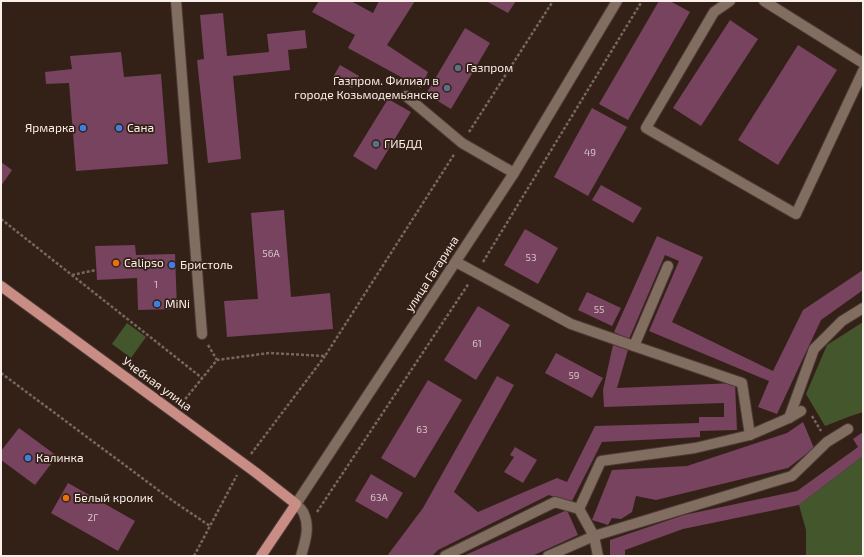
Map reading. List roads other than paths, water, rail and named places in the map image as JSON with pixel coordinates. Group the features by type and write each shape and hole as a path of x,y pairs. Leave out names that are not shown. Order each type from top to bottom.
{"main road":[{"name":"Учебная улица","path":"1,286 296,504"},
{"name":"улица Гагарина","path":"261,556 296,504"}],"street":[{"path":"176,1 202,334"},
{"name":"улица Гагарина","path":"296,504 514,173 617,1"},
{"path":"730,1 714,12 646,128 796,214 863,70"},
{"path":"764,1 863,63"},
{"path":"406,96 462,143 514,173"},
{"path":"456,262 571,324 742,383 750,435"},
{"path":"634,346 668,266"},
{"path":"789,418 814,349 842,321 863,308"},
{"path":"579,509 601,461 695,448 750,435 789,418 801,411"},
{"path":"548,556 594,536 792,476 827,442 848,429"},
{"path":"445,556 555,502 579,509 594,536 598,556"},
{"path":"296,504 304,513 307,528 306,541 300,556"}],"place":[{"name":"Газпром","path":"458,68"},
{"name":"Газпром. Филиал в городе Козьмодемьянске","path":"447,88"},
{"name":"Ярмарка","path":"83,128"},
{"name":"Сана","path":"119,128"},
{"name":"ГИБДД","path":"376,144"},
{"name":"Calipso","path":"116,263"},
{"name":"Бристоль","path":"172,265"},
{"name":"MiNi","path":"157,304"},
{"name":"Калинка","path":"28,458"},
{"name":"Белый кролик","path":"66,498"}]}
